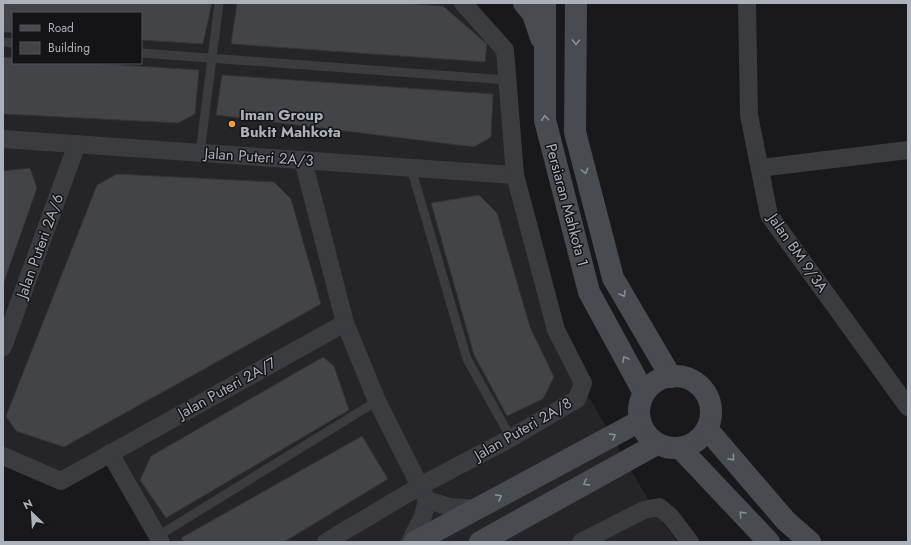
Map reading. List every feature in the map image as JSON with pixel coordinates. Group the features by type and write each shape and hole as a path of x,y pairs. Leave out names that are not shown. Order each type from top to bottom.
{"main road":[{"path":"524,3 533,14 545,51"},
{"name":"Persiaran Mahkota 1","path":"545,3 544,120 589,292 644,393"},
{"name":"Persiaran Mahkota 1","path":"576,3 575,132 613,278 671,376"},
{"path":"671,376 682,377 692,381 701,388 708,397 711,407 707,429 700,438 691,445 680,448 668,448 657,444 648,436 640,421 640,403 644,393 660,379 671,376"},
{"path":"415,542 640,421"},
{"path":"707,429 786,521 810,542"},
{"path":"482,541 657,444"},
{"path":"680,448 769,542"}],"street":[{"name":"Jalan Puteri 2A/8","path":"326,542 423,493 577,399 583,384 556,330 515,175 505,50 463,3"},
{"name":"Jalan BM 9/3A","path":"747,3 749,115 769,215 908,407"},
{"name":"Jalan Puteri 2A/3","path":"3,139 515,175"},
{"name":"Jalan Puteri 2A/6","path":"3,347 77,144"},
{"path":"760,168 908,150"},
{"path":"303,160 345,323 377,401 423,493 423,516 410,542"},
{"name":"Jalan Puteri 2A/7","path":"3,456 61,481 345,323"},
{"path":"110,453 159,539"},
{"path":"423,493 450,507 478,509"},
{"path":"581,542 644,510 659,507 670,516 690,542"}],"lane":[{"path":"200,153 219,3"},
{"path":"142,53 507,80"},
{"path":"410,168 467,359 512,438"},
{"path":"159,539 377,401"}],"shaded area":[{"path":"3,3 455,3 498,52 549,328 657,515 677,542 172,542 115,443 60,473 3,448"}],"building":[{"path":"3,3 212,3 203,44 142,40 142,12 12,12 12,33 3,32"},
{"path":"237,3 405,3 443,6 487,44 485,62 231,44"},
{"path":"3,57 12,58 12,64 106,64 199,70 195,114 178,123 3,114"},
{"path":"222,75 493,94 491,137 474,147 216,115"},
{"path":"30,168 37,188 3,285 3,171"},
{"path":"117,174 274,182 291,199 321,304 64,447 16,431 6,416 97,185"},
{"path":"479,195 497,213 530,327 554,377 543,399 507,416 474,355 431,203"},
{"path":"323,357 334,366 349,410 166,518 140,480 151,456"},
{"path":"362,436 388,479 284,542 184,542 181,538"}],"place":[{"name":"Iman Group Bukit Mahkota","path":"232,124"}]}
